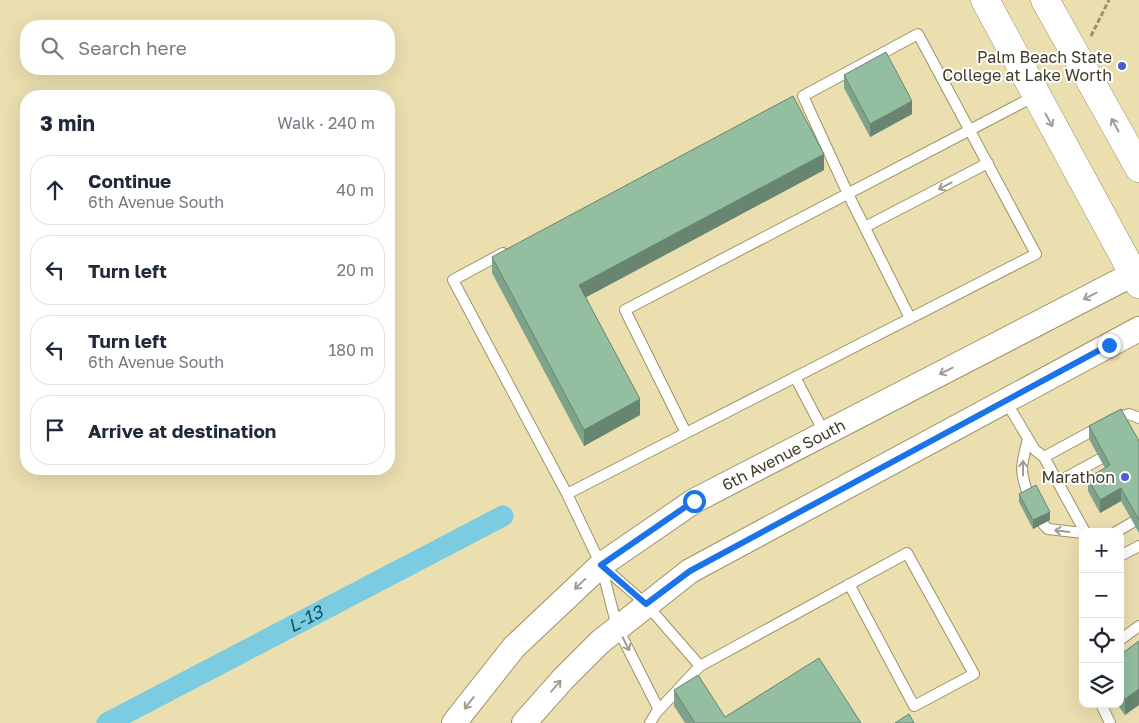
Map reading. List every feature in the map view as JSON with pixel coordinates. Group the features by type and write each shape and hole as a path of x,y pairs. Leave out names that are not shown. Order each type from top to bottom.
{"main road":[{"path":"984,0 1137,276"},
{"path":"1045,0 1139,168"}],"street":[{"name":"6th Avenue South","path":"454,723 514,647 601,565 694,501 1137,276"},
{"path":"524,723 562,679 600,642 690,571 1139,329"}],"lane":[{"path":"567,494 1036,254 918,34 798,98 910,318"},
{"path":"686,433 625,310 1036,95"},
{"path":"865,227 988,163"},
{"path":"514,248 452,280 567,494 601,565 617,628 659,710"},
{"path":"795,377 824,434"},
{"path":"1006,400 1035,450 1044,457 1082,528"},
{"path":"1044,457 1116,418 1129,414 1139,418"},
{"path":"1028,439 1021,466 1023,482 1029,497"},
{"path":"1058,482 1100,459"},
{"path":"1123,528 1133,522"},
{"path":"1043,524 1048,528 1079,531"},
{"path":"1124,554 1139,546"},
{"path":"650,723 659,710 700,666 849,584 907,553 974,674 914,706 849,584"},
{"path":"601,565 646,604 700,666"},
{"path":"1124,637 1139,626"},
{"path":"1103,708 1110,723"}],"path":[{"path":"1090,39 1109,0"}],"building":[{"path":"886,52 912,101 870,124 844,75"},
{"path":"793,96 824,154 579,285 640,399 584,430 492,257"},
{"path":"1121,409 1139,441 1139,520 1121,488 1100,500 1088,478 1110,465 1089,426"},
{"path":"1036,485 1050,512 1033,520 1019,494"},
{"path":"1139,641 1139,689 1125,699 1124,698 1124,652"},
{"path":"819,658 861,723 695,723 674,690 698,675 725,717"},
{"path":"909,714 914,723 895,723"}],"waterway":[{"name":"L-13","path":"107,723 503,516"}],"place":[{"name":"Palm Beach State College at Lake Worth","path":"1122,66"},
{"name":"Marathon","path":"1125,477"}],"route":[{"path":"694,501 601,565 646,604 690,571 1109,345"}]}
